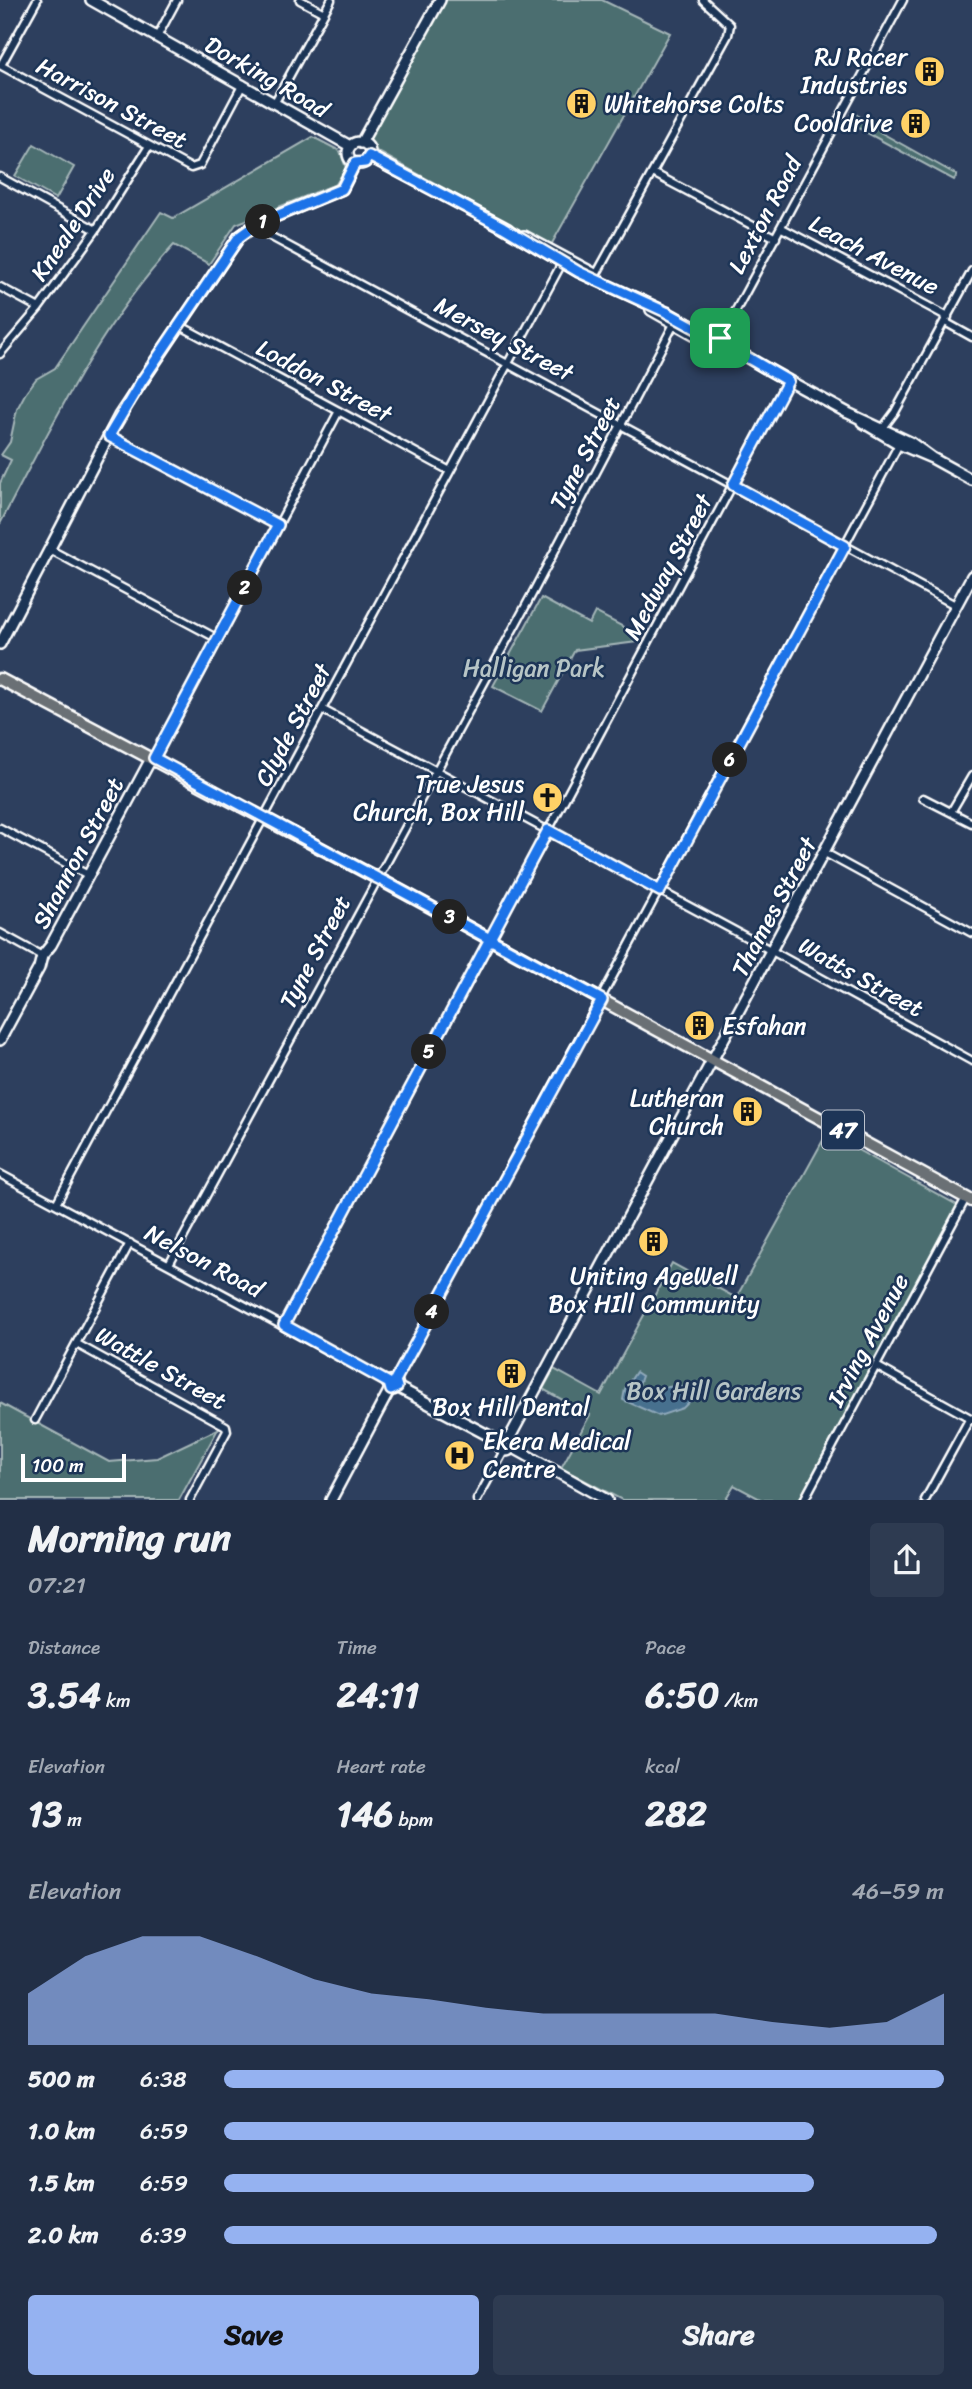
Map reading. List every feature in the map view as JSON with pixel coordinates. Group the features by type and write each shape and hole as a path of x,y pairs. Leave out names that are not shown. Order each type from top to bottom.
{"main road":[{"name":"47","path":"0,679 377,878 969,1199"}],"street":[{"path":"1,65 37,0"},
{"name":"Dorking Road","path":"91,0 350,146"},
{"path":"157,37 177,0"},
{"path":"300,0 324,13"},
{"path":"275,102 331,0"},
{"path":"361,143 440,0"},
{"path":"595,277 728,36 730,25 703,0"},
{"name":"Lexton Road","path":"720,338 782,228 903,0"},
{"name":"Harrison Street","path":"1,65 191,168 200,165 243,85"},
{"path":"361,143 369,149 369,156 365,162 355,163 349,157 350,146 361,143"},
{"name":"Kneale Drive","path":"0,354 39,308 96,230 149,146"},
{"path":"369,156 607,284 704,333 720,338 733,349 899,444 972,480"},
{"path":"0,644 119,416 239,237 257,224 342,189 355,163"},
{"path":"653,173 776,238"},
{"path":"0,177 96,230"},
{"name":"Mersey Street","path":"257,224 266,234 957,606"},
{"name":"Leach Avenue","path":"782,228 946,319 972,337"},
{"path":"534,244 562,263 595,277"},
{"name":"Clyde Street","path":"57,1204 562,263"},
{"path":"886,429 972,271"},
{"path":"0,287 39,308"},
{"path":"633,297 674,324 717,343 734,356 767,369"},
{"name":"Tyne Street","path":"169,1264 674,324"},
{"name":"Loddon Street","path":"179,325 450,471"},
{"name":"Medway Street","path":"284,1325 788,381"},
{"name":"Shannon Street","path":"0,1040 39,968 41,956 51,945 340,411"},
{"path":"848,413 886,429 932,458"},
{"path":"109,436 278,525"},
{"path":"331,1500 899,444"},
{"path":"50,549 218,639"},
{"name":"Thames Street","path":"477,1500 972,576"},
{"name":"Watts Street","path":"323,710 972,1061"},
{"path":"951,811 972,776"},
{"path":"923,798 972,823"},
{"path":"0,828 88,875"},
{"path":"825,853 972,933"},
{"path":"0,933 41,956"},
{"name":"Nelson Road","path":"0,1174 607,1500"},
{"name":"Irving Avenue","path":"804,1500 969,1199"},
{"path":"35,1420 130,1243"},
{"name":"Wattle Street","path":"77,1344 226,1426 227,1431 190,1500"},
{"path":"876,1366 971,1418 925,1500"}],"green space":[{"path":"445,0 602,0 670,33 550,247 366,145"},
{"path":"852,112 881,129 880,132 957,175 954,180 847,122"},
{"path":"313,137 340,151 346,168 336,184 236,224 209,264 174,245 147,276 99,343 0,524 0,483 11,460 1,455 10,442 17,409 36,379 55,368 161,212 173,218"},
{"path":"34,144 74,167 56,199 15,176"},
{"name":"Halligan Park","path":"541,598 589,624 595,612 641,636 637,642 575,650 542,711 493,686"},
{"name":"Box Hill Gardens","path":"827,1133 957,1205 799,1500 762,1500 734,1485 725,1500 622,1500 573,1474 569,1476 561,1468 590,1415 543,1389 554,1369 601,1395 672,1263 736,1298"},
{"path":"0,1403 109,1462 157,1458 218,1429 179,1500 0,1500"}],"water":[{"path":"636,1372 642,1376 637,1390 643,1398 662,1388 671,1387 693,1389 696,1395 683,1408 659,1416 623,1400 625,1389"}],"place":[{"name":"RJ Racer Industries","path":"930,71"},
{"name":"Whitehorse Colts","path":"581,104"},
{"name":"Cooldrive","path":"916,123"},
{"name":"True Jesus Church, Box Hill","path":"547,798"},
{"name":"Esfahan","path":"699,1026"},
{"name":"Lutheran Church","path":"747,1112"},
{"name":"Uniting AgeWell Box HIll Community","path":"654,1242"},
{"name":"Box Hill Dental","path":"511,1373"},
{"name":"Ekera Medical Centre","path":"460,1455"}],"route":[{"path":"720,338 704,333 666,312 579,272 503,227 369,156 365,162 355,163 342,189 248,228 239,237 141,382 109,436 278,525 154,758 385,882 489,939 602,1000 395,1381 396,1389 391,1390 389,1383 284,1325 489,939 548,830 660,891 845,546 733,485 788,381 733,349 720,338"}]}
